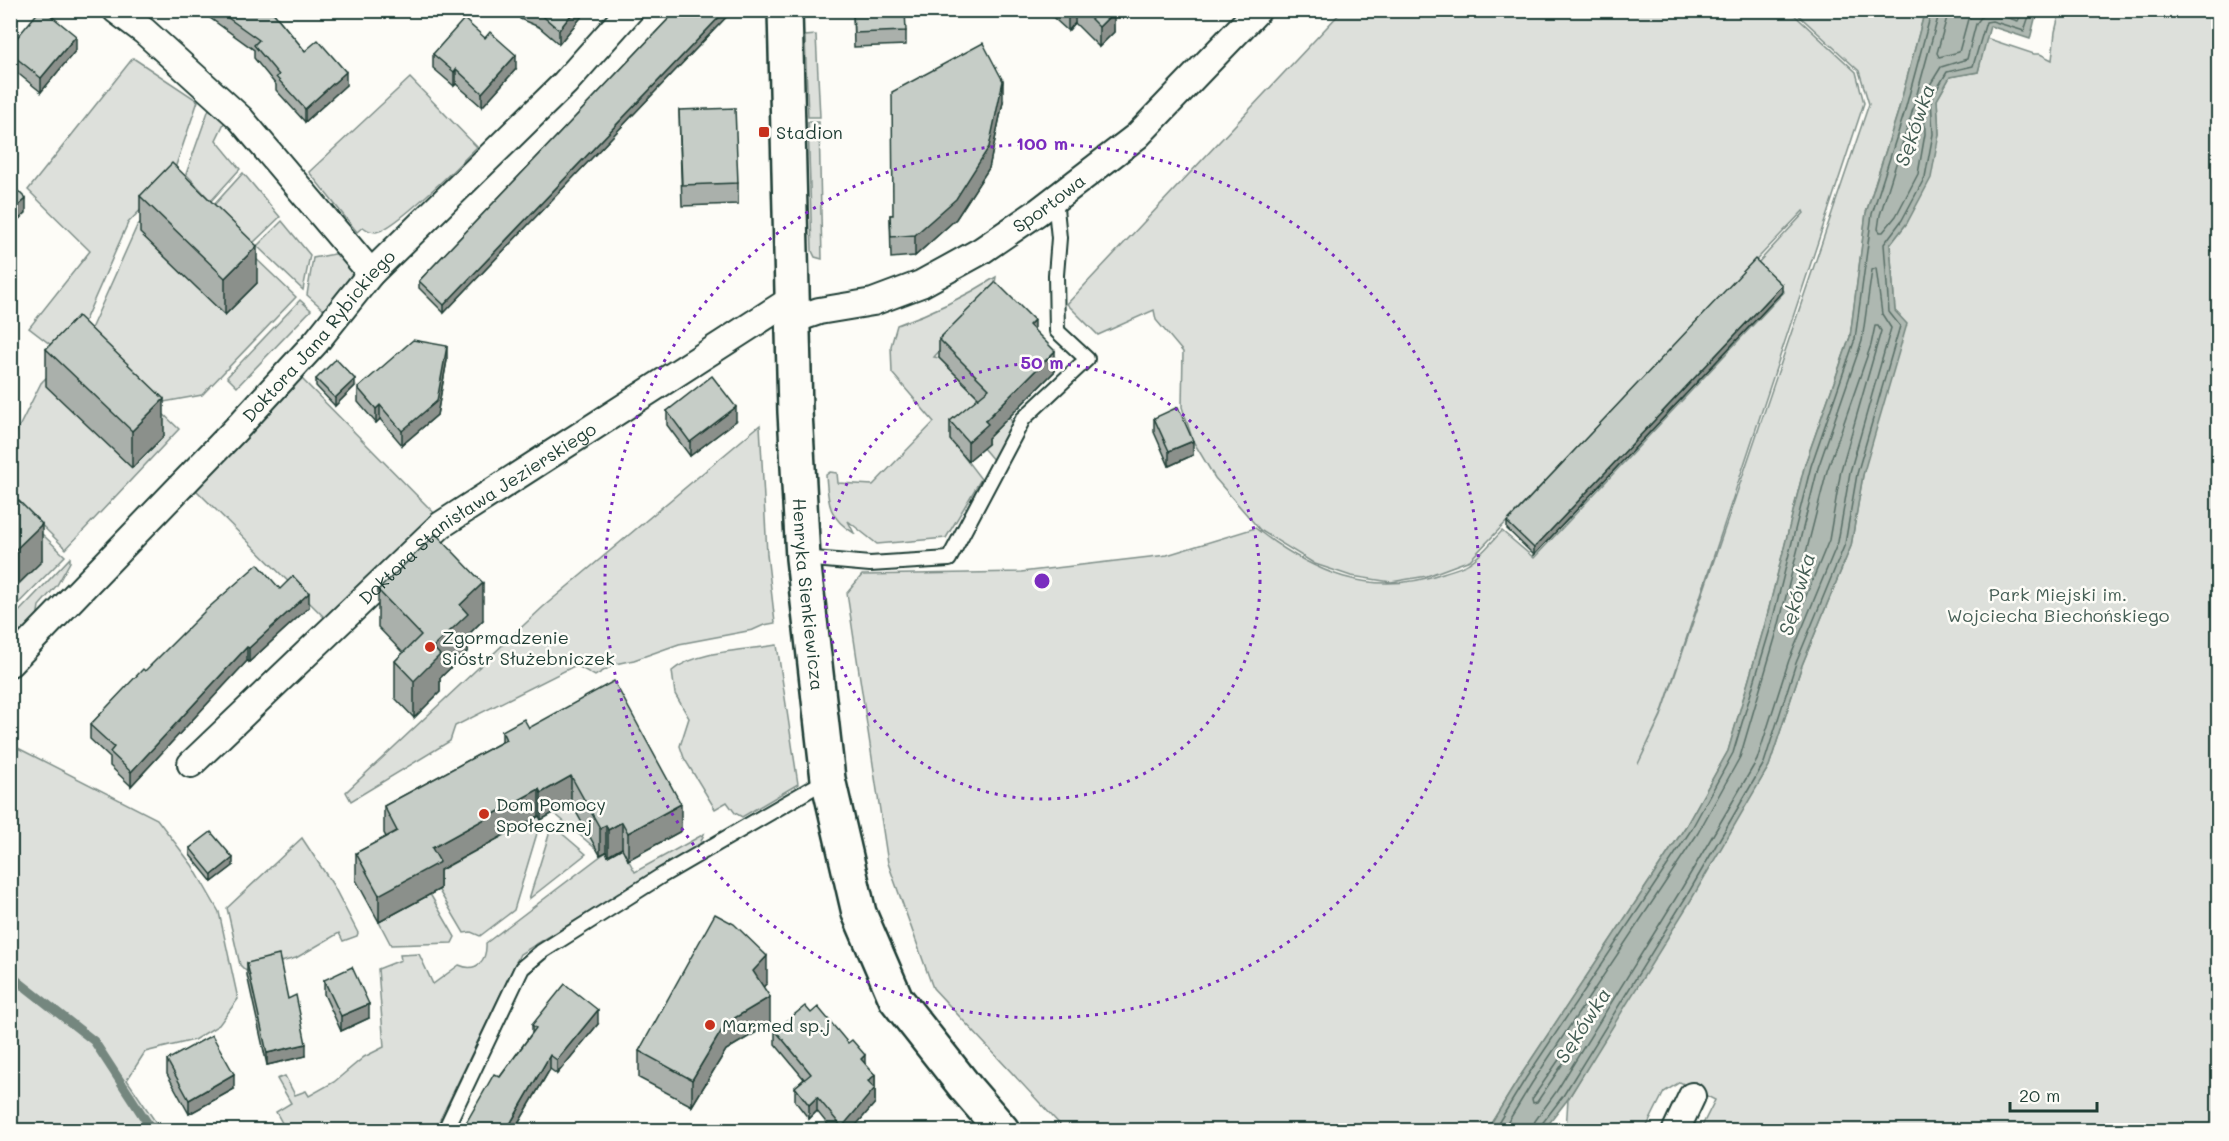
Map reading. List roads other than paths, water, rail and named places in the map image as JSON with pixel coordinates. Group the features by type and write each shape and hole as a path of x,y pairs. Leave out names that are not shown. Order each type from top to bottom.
{"main road":[{"name":"Henryka Sienkiewicza","path":"785,10 795,412 803,558 828,779 859,913 897,999 1002,1131"}],"street":[{"path":"116,10 144,31 240,118 371,273"},
{"name":"Doktora Jana Rybickiego","path":"10,663 207,460 316,342 371,273 565,83 630,10"},
{"name":"Sportowa","path":"793,310 819,311 873,302 921,284 981,251 1137,136 1258,10"},
{"name":"Doktora Stanisława Jezierskiego","path":"191,764 441,525 793,310"},
{"path":"1676,1131 1692,1095"}],"lane":[{"path":"803,558 870,564 949,559 1023,419 1087,359 1057,331 1056,275 1059,238 1055,198"},
{"path":"445,1131 522,968 541,952 661,876 828,779"}],"water":[{"name":"Sękówka","path":"1927,11 2037,11 2030,39 1990,26 1978,72 1950,77 1937,100 1939,134 1931,178 1907,223 1890,245 1895,311 1907,324 1863,475 1851,546 1802,665 1769,766 1691,900 1568,1099 1544,1130 1487,1130 1686,826 1728,751 1765,624 1805,464 1850,337 1866,213 1898,112 1923,18"}],"waterway":[{"path":"10,975 94,1041 152,1130"}],"place":[{"name":"Stadion","path":"764,132"},
{"name":"Zgormadzenie Sióstr Służebniczek","path":"430,647"},
{"name":"Dom Pomocy Społecznej","path":"484,814"},
{"name":"Marmed sp.j","path":"710,1025"}],"park label":[{"name":"Park Miejski im. Wojciecha Biechońskiego","path":"2058,604"}]}
